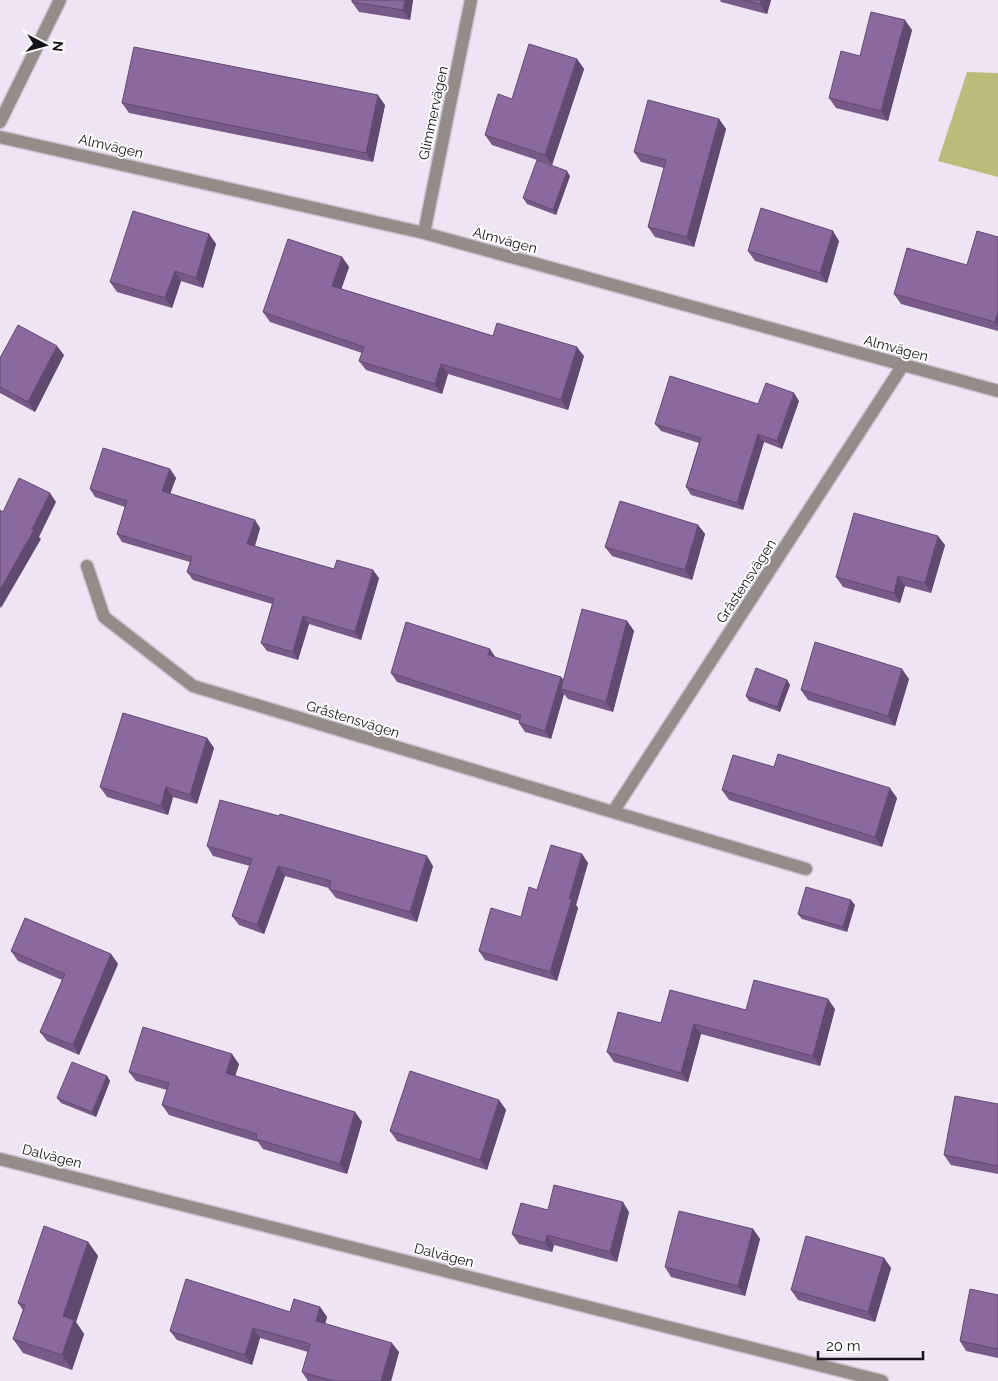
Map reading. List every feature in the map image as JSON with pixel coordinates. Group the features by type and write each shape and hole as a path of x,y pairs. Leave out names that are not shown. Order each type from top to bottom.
{"street":[{"path":"0,122 60,0"},
{"name":"Glimmervägen","path":"424,233 471,0"},
{"name":"Almvägen","path":"0,138 424,233 998,391"},
{"name":"Gråstensvägen","path":"613,812 903,366"},
{"name":"Gråstensvägen","path":"87,566 104,617 193,686 806,869"},
{"name":"Dalvägen","path":"0,1160 882,1381"}],"green space":[{"path":"967,72 998,73 998,177 938,161"}],"building":[{"path":"352,0 405,0 403,10 352,2"},
{"path":"744,0 761,0 760,4"},
{"path":"871,12 905,20 881,111 829,98 841,51 860,56"},
{"path":"529,44 577,59 545,155 485,135 498,94 512,99"},
{"path":"134,47 378,95 366,153 122,103"},
{"path":"648,100 719,119 687,237 648,227 666,160 634,152"},
{"path":"537,160 567,171 553,210 523,198"},
{"path":"761,208 833,231 820,273 748,251"},
{"path":"133,211 209,234 196,278 175,271 165,298 110,282"},
{"path":"977,231 998,237 998,311 995,322 894,294 907,248 967,265"},
{"path":"288,239 342,257 332,286 493,336 497,323 577,347 561,400 441,364 435,384 359,361 364,347 263,312"},
{"path":"18,325 57,346 28,402 0,387 0,358"},
{"path":"670,376 758,404 766,383 794,393 777,441 758,434 737,503 686,487 701,438 655,424"},
{"path":"103,448 170,469 162,491 255,520 247,544 334,569 337,560 373,570 355,632 303,616 293,652 261,643 274,599 187,572 192,557 117,534 127,501 90,489"},
{"path":"19,478 50,493 32,529 34,530 0,590 0,510 3,512"},
{"path":"620,501 698,525 685,570 605,547"},
{"path":"854,513 938,536 925,583 898,576 894,593 836,577"},
{"path":"582,609 627,621 606,702 561,689"},
{"path":"406,622 490,649 488,655 561,677 545,731 519,723 521,715 391,673"},
{"path":"815,642 902,669 888,716 801,690"},
{"path":"756,668 787,680 777,707 746,696"},
{"path":"123,713 207,738 190,795 166,787 161,806 100,787"},
{"path":"778,754 890,788 875,837 722,790 733,755 774,767"},
{"path":"220,800 279,816 280,814 427,856 410,912 329,889 331,881 278,866 257,925 232,916 252,859 207,846"},
{"path":"551,845 582,854 569,899 572,899 550,972 479,951 491,908 521,917 529,887 537,890"},
{"path":"806,887 851,900 843,927 798,914"},
{"path":"25,918 111,954 73,1045 40,1032 65,974 11,951"},
{"path":"754,980 828,999 813,1056 694,1024 681,1073 607,1052 618,1012 661,1023 670,990 746,1010"},
{"path":"143,1027 232,1054 226,1073 355,1112 340,1164 256,1139 257,1134 162,1105 169,1083 129,1072"},
{"path":"72,1062 107,1076 92,1112 57,1098"},
{"path":"410,1071 499,1100 480,1160 390,1131"},
{"path":"955,1096 998,1104 998,1166 944,1155"},
{"path":"554,1185 623,1202 610,1252 547,1235 545,1243 512,1234 521,1203 548,1210"},
{"path":"679,1211 753,1229 738,1286 665,1267"},
{"path":"44,1226 88,1242 63,1316 74,1320 62,1355 13,1339 25,1305 18,1303"},
{"path":"806,1236 884,1258 868,1312 791,1290"},
{"path":"186,1279 290,1312 294,1299 320,1307 316,1321 392,1343 381,1381 333,1381 302,1372 310,1344 253,1328 245,1355 170,1331"},
{"path":"970,1289 998,1295 998,1349 960,1341"}]}
